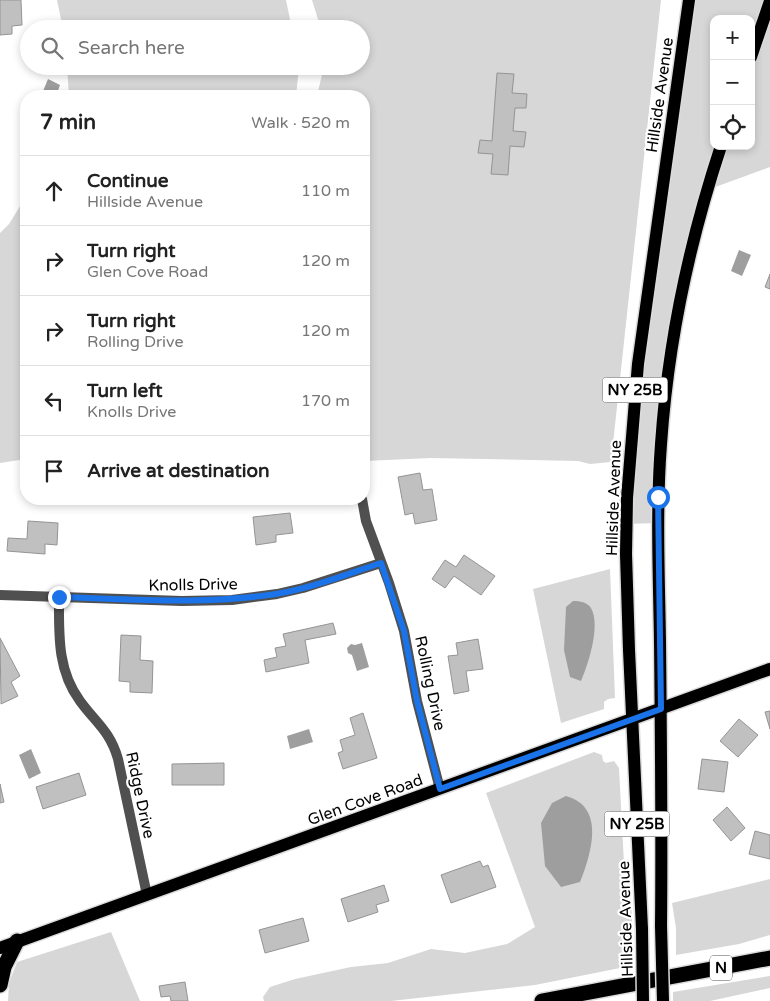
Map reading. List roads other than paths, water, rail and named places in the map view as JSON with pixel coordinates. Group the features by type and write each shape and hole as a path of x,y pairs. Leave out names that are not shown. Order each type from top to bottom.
{"highway":[{"path":"0,985 4,967 17,941"},
{"name":"N","path":"542,1001 770,958"}],"main road":[{"name":"Hillside Avenue","path":"643,1001 642,929 626,554 630,454 641,345 689,0"},
{"path":"755,44 770,1"},
{"name":"NY 25B","path":"663,1001 659,471 672,340 682,289 701,212 720,150"},
{"name":"Glen Cove Road","path":"0,948 770,669"}],"street":[{"name":"Rolling Drive","path":"363,505 366,521 404,631 417,701 440,789"},
{"name":"Knolls Drive","path":"0,595 182,601 232,600 277,594 303,588 381,563"},
{"name":"Ridge Drive","path":"59,597 59,642 62,662 67,679 80,700 114,743 146,895"}]}
